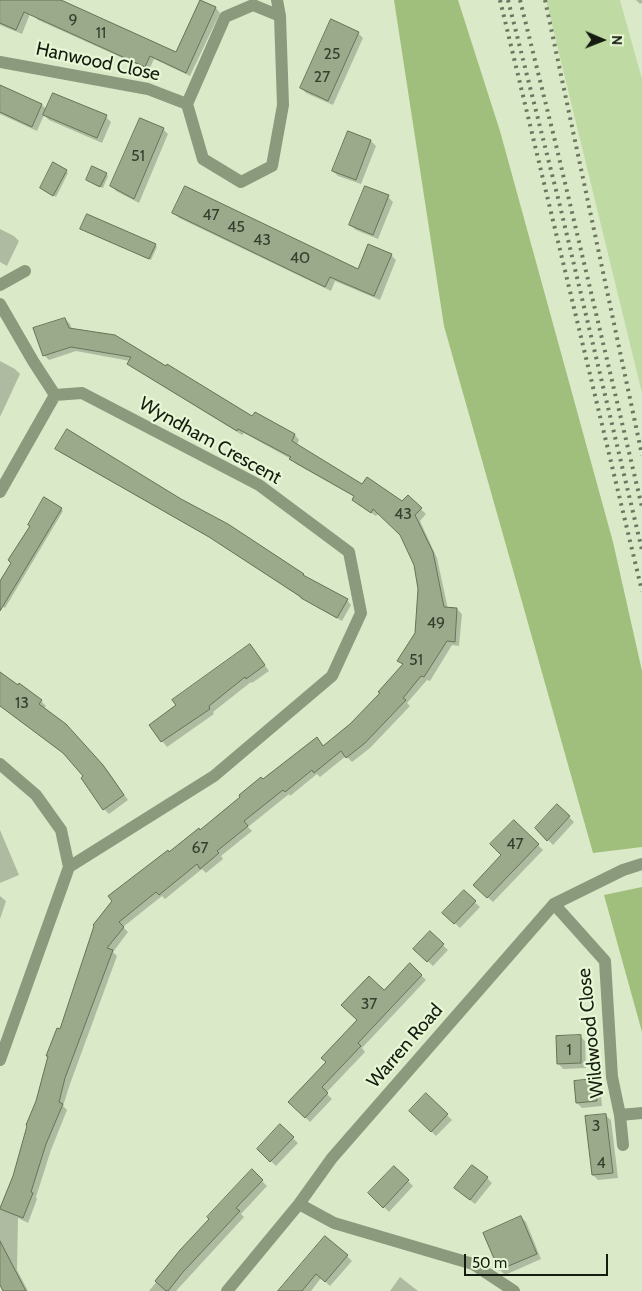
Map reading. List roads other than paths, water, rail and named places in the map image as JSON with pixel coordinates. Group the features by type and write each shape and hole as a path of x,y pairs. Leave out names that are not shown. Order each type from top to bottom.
{"street":[{"path":"277,0 280,16 283,104 272,166 241,182 203,159 187,104 225,17 253,4 280,16"},
{"name":"Hanwood Close","path":"0,62 148,89 187,104"},
{"path":"0,285 25,272"},
{"path":"0,304 32,361 55,395 0,492"},
{"name":"Wyndham Crescent","path":"55,395 82,393 259,485 349,552 362,613 332,676 214,776 68,867"},
{"path":"0,764 36,795 60,830 68,867 0,1060"},
{"name":"Warren Road","path":"227,1291 299,1204 332,1158 554,904 623,870 642,864"},
{"name":"Wildwood Close","path":"554,904 605,961 612,1077 620,1115 623,1145"},
{"name":"Wildwood Close","path":"620,1115 642,1113"},
{"path":"299,1204 334,1222 472,1264 514,1291"}],"railway":[{"path":"500,0 642,591"},
{"path":"508,0 560,206 642,550"},
{"path":"520,0 642,507"},
{"path":"545,0 642,455"}]}
